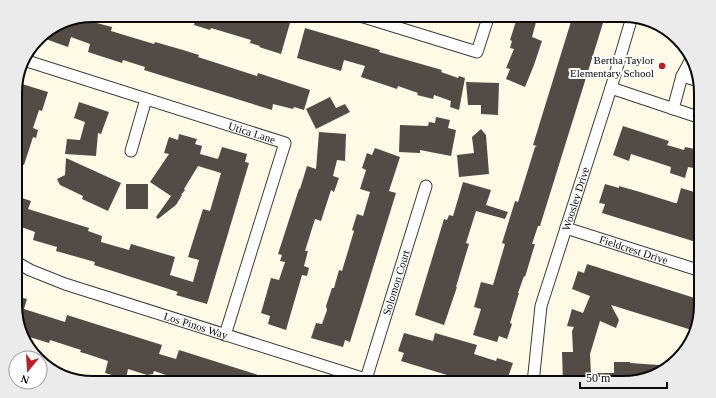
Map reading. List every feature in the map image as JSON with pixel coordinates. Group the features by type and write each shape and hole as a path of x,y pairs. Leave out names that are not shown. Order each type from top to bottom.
{"street":[{"path":"380,22 478,52 486,22"},
{"name":"Woosley Drive","path":"534,376 541,306 611,88 630,22"},
{"name":"Utica Lane","path":"29,62 285,144 225,335"},
{"path":"673,109 682,76 688,65"},
{"path":"682,76 693,79"},
{"path":"611,88 694,116"},
{"path":"131,151 146,99"},
{"name":"Solomon Court","path":"367,376 426,186"},
{"name":"Fieldcrest Drive","path":"566,228 694,269"},
{"name":"Los Pinos Way","path":"22,265 65,284 356,376"}],"building":[{"path":"93,22 112,27 111,31 154,44 155,42 183,50 199,55 198,57 257,76 258,73 310,90 304,110 273,104 272,110 144,70 145,67 123,60 122,63 88,52 90,44 71,37 68,47 47,39 66,27 79,23"},
{"path":"195,22 290,23 281,54 250,43 251,40 211,28 210,30 194,25"},
{"path":"516,22 536,22 532,37 542,41 525,87 506,79 510,69 506,68 514,49 510,48 512,41 510,40"},
{"path":"571,22 603,23 540,226 538,226 532,244 535,244 525,277 524,276 518,293 510,323 512,324 507,339 499,336 497,342 473,335 481,309 474,307 481,282 493,285 505,244 502,243 515,201 518,202 535,147 537,146 533,145"},
{"path":"305,28 380,50 379,52 442,70 441,72 458,78 459,76 465,78 459,110 450,107 451,101 434,95 433,99 417,95 418,93 398,86 397,89 361,77 365,66 344,60 341,71 297,58"},
{"path":"466,82 499,83 498,115 481,114 481,105 468,105"},
{"path":"23,84 48,92 42,111 39,110 33,128 38,130 36,138 33,137 24,165 22,164"},
{"path":"330,97 336,108 345,104 350,112 316,129 306,109"},
{"path":"79,102 109,112 101,134 98,133 96,156 65,154 67,139 80,140 85,122 74,118"},
{"path":"436,117 450,120 448,128 456,130 451,156 420,150 420,153 399,152 400,125 428,126 429,122 435,123"},
{"path":"623,126 669,141 667,145 684,150 685,147 694,149 694,168 688,167 685,178 670,173 671,167 631,154 629,161 613,155"},
{"path":"481,129 486,135 489,174 459,177 457,155 474,153 472,137"},
{"path":"319,132 346,134 345,161 337,160 333,176 339,178 334,192 331,190 321,221 315,219 305,251 308,251 304,266 309,268 307,276 302,275 286,330 268,324 270,316 261,313 271,278 279,280 285,262 280,261 282,255 278,254 307,166 316,169"},
{"path":"179,134 197,139 195,144 202,146 200,154 218,159 222,147 247,154 245,162 249,163 207,304 176,295 178,292 94,265 95,262 56,251 57,247 33,240 35,232 22,227 22,198 31,201 28,209 89,228 88,231 102,236 101,242 129,250 131,244 175,257 170,275 193,282 199,260 188,257 203,209 210,211 221,173 198,166 176,205 158,219 156,217 171,196 150,182 169,154 164,153 169,137 178,140"},
{"path":"375,148 400,157 389,191 396,193 350,342 345,340 343,347 311,338 316,323 322,324 332,288 334,288 339,270 342,271 354,231 352,230 357,214 363,216 370,192 360,189 366,170 362,168 367,153 372,155"},
{"path":"66,158 121,183 108,211 82,199 83,196 60,185 57,179 65,175"},
{"path":"463,182 491,190 486,205 508,212 505,219 476,211 466,243 469,244 457,287 444,325 415,315 444,219 447,220 449,215 453,216"},
{"path":"126,184 148,184 148,209 126,209"},
{"path":"605,184 619,188 619,186 675,203 677,203 681,188 694,192 694,241 602,213 605,204 599,203"},
{"path":"587,264 694,298 693,319 690,329 611,305 619,320 616,328 600,321 590,354 591,373 614,373 614,362 630,362 659,365 659,366 637,375 628,376 563,376 562,352 573,352 572,331 574,327 567,326 572,309 583,313 590,296 572,289 578,271 584,273"},
{"path":"22,298 27,299 24,309 65,322 67,315 162,345 159,354 176,359 179,350 261,376 169,376 154,371 153,374 147,375 128,369 127,376 116,376 105,373 108,361 50,340 49,343 29,337 24,324"},
{"path":"404,333 433,341 435,333 477,345 474,354 496,361 497,358 513,363 508,376 450,376 401,361 404,353 398,351"}],"place":[{"name":"Bertha Taylor Elementary School","path":"662,66"}]}
